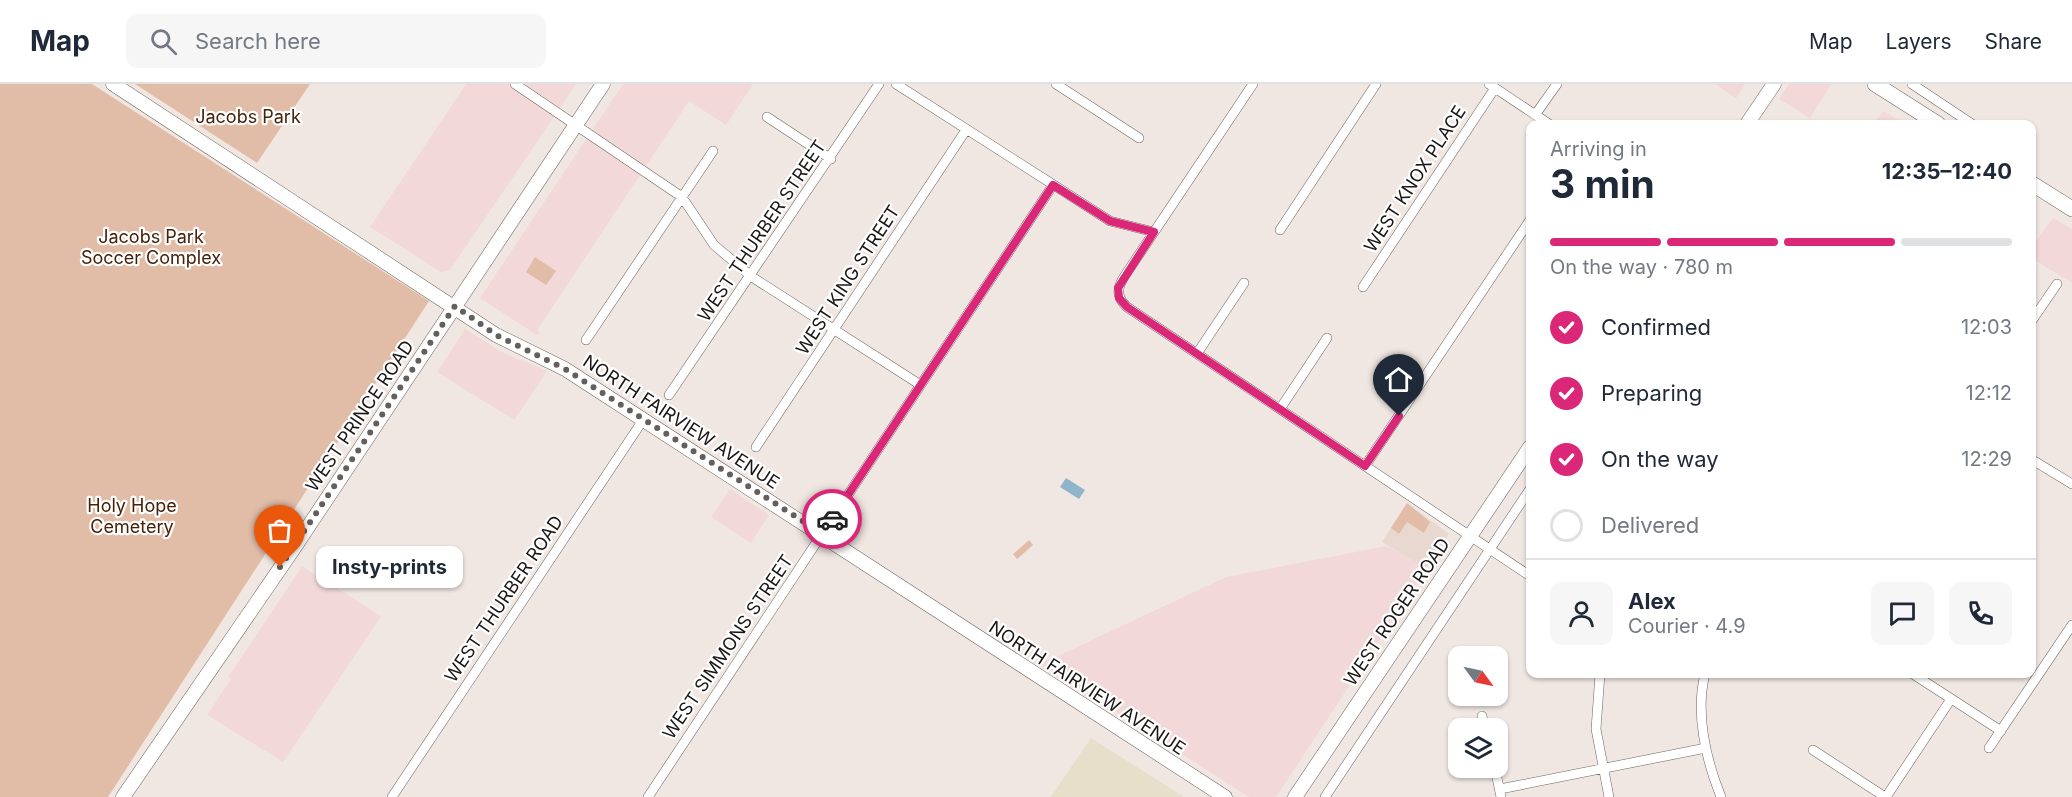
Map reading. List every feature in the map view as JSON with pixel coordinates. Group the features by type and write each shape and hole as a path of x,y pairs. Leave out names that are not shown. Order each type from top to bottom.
{"main road":[{"path":"1875,84 1932,120"},
{"path":"2036,186 2072,209"}],"street":[{"name":"NORTH FAIRVIEW AVENUE","path":"113,84 496,335 565,369 823,534 944,617 1225,797"},
{"path":"514,84 577,124 682,197 714,245 752,276 920,384"},
{"name":"WEST PRINCE ROAD","path":"123,797 603,84"},
{"name":"WEST THURBER STREET","path":"669,395 752,276 879,84"},
{"path":"896,84 1110,221 1154,232"},
{"path":"1056,84 1139,138"},
{"path":"1252,84 1120,283 1118,295 1127,307 1198,352 1526,573"},
{"path":"1280,230 1376,84"},
{"path":"1535,116 1557,84"},
{"path":"1750,120 1774,84"},
{"path":"1900,100 1911,84 1966,120"},
{"path":"1492,86 1542,120"},
{"name":"WEST KNOX PLACE","path":"1363,288 1492,86"},
{"path":"767,117 831,159"},
{"name":"WEST KING STREET","path":"756,447 966,130"},
{"path":"586,340 713,151"},
{"name":"WEST SIMMONS STREET","path":"648,797 1053,185"},
{"path":"1365,466 1526,226"},
{"path":"1198,352 1244,282"},
{"path":"2036,315 2057,284"},
{"path":"1108,298 1118,295"},
{"path":"1280,409 1327,338"},
{"name":"WEST THURBER ROAD","path":"392,797 643,420"},
{"name":"WEST ROGER ROAD","path":"1295,797 1526,453"},
{"path":"2036,462 2072,484"},
{"path":"1325,797 1526,495"},
{"path":"1989,748 2072,625"},
{"path":"1600,678 1596,729 1602,769 1610,797"},
{"path":"1704,678 1700,692 1706,748 1721,797"},
{"path":"1918,678 2001,731"},
{"path":"1813,750 1886,797 1951,699"},
{"path":"1497,778 1500,793 1706,748"}],"shaded area":[{"path":"466,84 576,84 450,270 441,272 370,227"},
{"path":"623,84 753,84 726,125 689,101 537,330 540,332 537,335 480,298"},
{"path":"1715,84 1745,84 1736,98"},
{"path":"1789,84 1831,84 1810,118 1779,99"},
{"path":"1883,111 1898,120 1877,120"},
{"path":"2053,218 2072,229 2072,283 2036,261 2036,240"},
{"path":"465,329 502,352 547,371 514,420 437,372"},
{"path":"730,489 769,515 751,543 711,517"},
{"path":"1407,503 1449,534 1426,568 1382,542"},
{"path":"1387,546 1421,564 1415,574 1419,580 1276,797 1249,797 1041,664 1226,577"},
{"path":"302,566 381,616 283,762 207,715 231,679 228,677"},
{"path":"1091,738 1184,797 1051,797"}],"green space":[{"name":"Holy Hope Cemetery","path":"0,84 92,84 429,301 108,797 0,797"},
{"name":"Jacobs Park","path":"135,84 310,84 257,163"},
{"path":"535,257 556,271 546,285 526,272"},
{"path":"1407,503 1430,522 1424,533 1407,522 1399,534 1391,528"},
{"path":"1029,540 1033,545 1017,559 1013,554"}],"water":[{"path":"1066,478 1085,490 1079,499 1060,487"}],"way so far":[{"path":"280,567 455,306 496,335 565,369 823,534 832,519"}],"place":[{"name":"Insty-prints","path":"280,567"}],"route":[{"path":"832,519 1053,185 1110,221 1154,232 1118,288 1119,298 1127,307 1198,352 1365,466 1399,416"}],"park label":[{"name":"Jacobs Park Soccer Complex","path":"151,247"}]}
